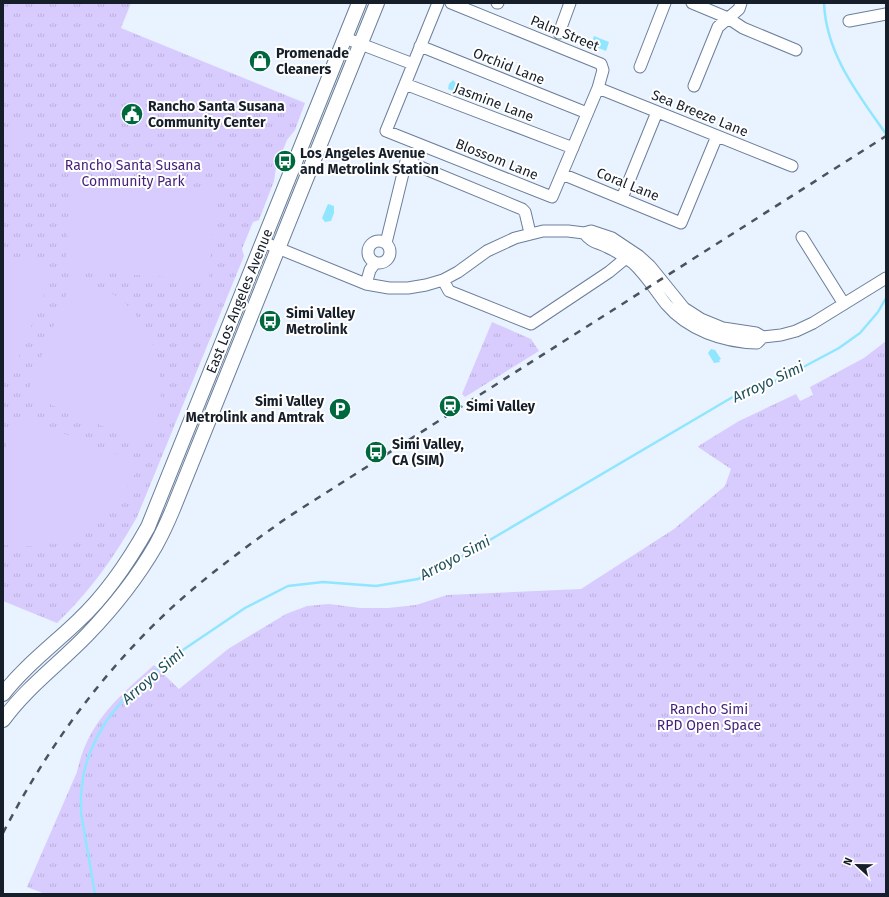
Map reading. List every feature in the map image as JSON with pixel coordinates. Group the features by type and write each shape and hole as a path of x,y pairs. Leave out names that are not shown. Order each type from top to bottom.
{"main road":[{"name":"East Los Angeles Avenue","path":"3,694 17,677 97,602 120,573 140,542 158,504 360,3"},
{"name":"East Los Angeles Avenue","path":"3,720 30,688 86,636 107,613 137,574 156,544 173,510 377,3"}],"street":[{"path":"405,84 438,3"},
{"name":"Palm Street","path":"451,3 601,64 603,70 598,88"},
{"path":"559,33 570,3"},
{"path":"640,67 665,3"},
{"path":"692,3 728,18 743,28 796,50"},
{"path":"694,86 718,27 739,9 741,3"},
{"path":"849,21 886,14"},
{"path":"345,38 413,64"},
{"name":"Orchid Lane","path":"420,46 586,113"},
{"name":"Blossom Lane","path":"405,84 386,131 552,197 562,174"},
{"name":"Jasmine Lane","path":"405,84 573,148"},
{"path":"562,174 586,113 598,88"},
{"name":"Sea Breeze Lane","path":"598,88 792,166"},
{"path":"622,198 657,112"},
{"name":"Coral Lane","path":"562,174 682,223 717,136"},
{"path":"386,243 379,241 373,242 370,245 367,252 369,258 375,263 384,262 389,257 390,250 386,243 406,161 522,208 525,212 530,233"},
{"path":"263,242 366,284 390,288 408,288 443,280 458,272 503,242 530,233 556,231 584,234 591,231 601,233 612,238 630,249 650,266 684,308 701,319 723,328 756,332 763,338"},
{"path":"584,234 589,240 608,247 626,258 642,272 667,305 686,322 709,334 736,341 757,343 763,338 796,331 813,323 886,278"},
{"path":"802,236 844,304"},
{"path":"443,280 448,291 531,324 609,272 626,258"},
{"path":"366,284 370,270 375,263"}],"green space":[{"name":"Rancho Santa Susana Community Park","path":"3,3 131,3 121,28 305,103 295,130 287,140 276,168 274,181 259,220 253,222 242,249 244,256 137,517 101,573 81,598 57,623 3,601"},
{"path":"3,126 26,135 20,150 3,143"},
{"path":"71,182 215,193 209,280 65,270"},
{"path":"3,258 36,263 54,270 10,379 3,384"},
{"path":"74,276 108,291 124,302 142,324 149,337 158,365 161,392 158,413 148,445 37,399 31,391 30,384"},
{"path":"492,322 531,339 539,351 465,397 462,394"},
{"name":"Rancho Simi RPD Open Space","path":"886,341 886,894 45,894 27,887 77,772 82,754 97,724 128,688 154,665 179,689 228,649 286,614 307,606 329,604 360,608 388,608 416,605 447,595 581,589 674,529 725,486 731,469 698,447 700,445 739,421 796,394 800,401 813,395 810,387 864,358"},
{"path":"27,419 140,464 116,504 102,519 86,530 69,539 50,544 28,546 3,545 3,454 15,424 21,420"}],"water":[{"path":"594,36 609,42 606,51 591,45"},
{"path":"453,80 458,86 463,86 465,88 462,94 448,89 449,84"},
{"path":"328,204 334,206 334,213 331,221 325,222 322,218"},
{"path":"711,349 715,350 721,359 719,360 720,362 714,363 708,353"}],"waterway":[{"name":"Arroyo Simi","path":"824,3 826,22 831,39 845,73 886,134"},
{"name":"Arroyo Simi","path":"95,894 81,813 81,793 84,772 89,755 107,720 123,700 168,660 245,608 288,586 323,582 376,586 418,579 444,567 748,388 767,385 839,348 860,333 878,312 886,298"}],"railway":[{"path":"3,833 39,769 59,739 102,681 151,627 178,602 218,569 288,517 886,136"}],"place":[{"name":"Promenade Cleaners","path":"260,61"},
{"name":"Rancho Santa Susana Community Center","path":"132,114"},
{"name":"Los Angeles Avenue and Metrolink Station","path":"285,161"},
{"name":"Simi Valley Metrolink","path":"270,321"},
{"name":"Simi Valley","path":"450,406"},
{"name":"Simi Valley Metrolink and Amtrak","path":"340,409"},
{"name":"Simi Valley, CA (SIM)","path":"376,452"}]}
